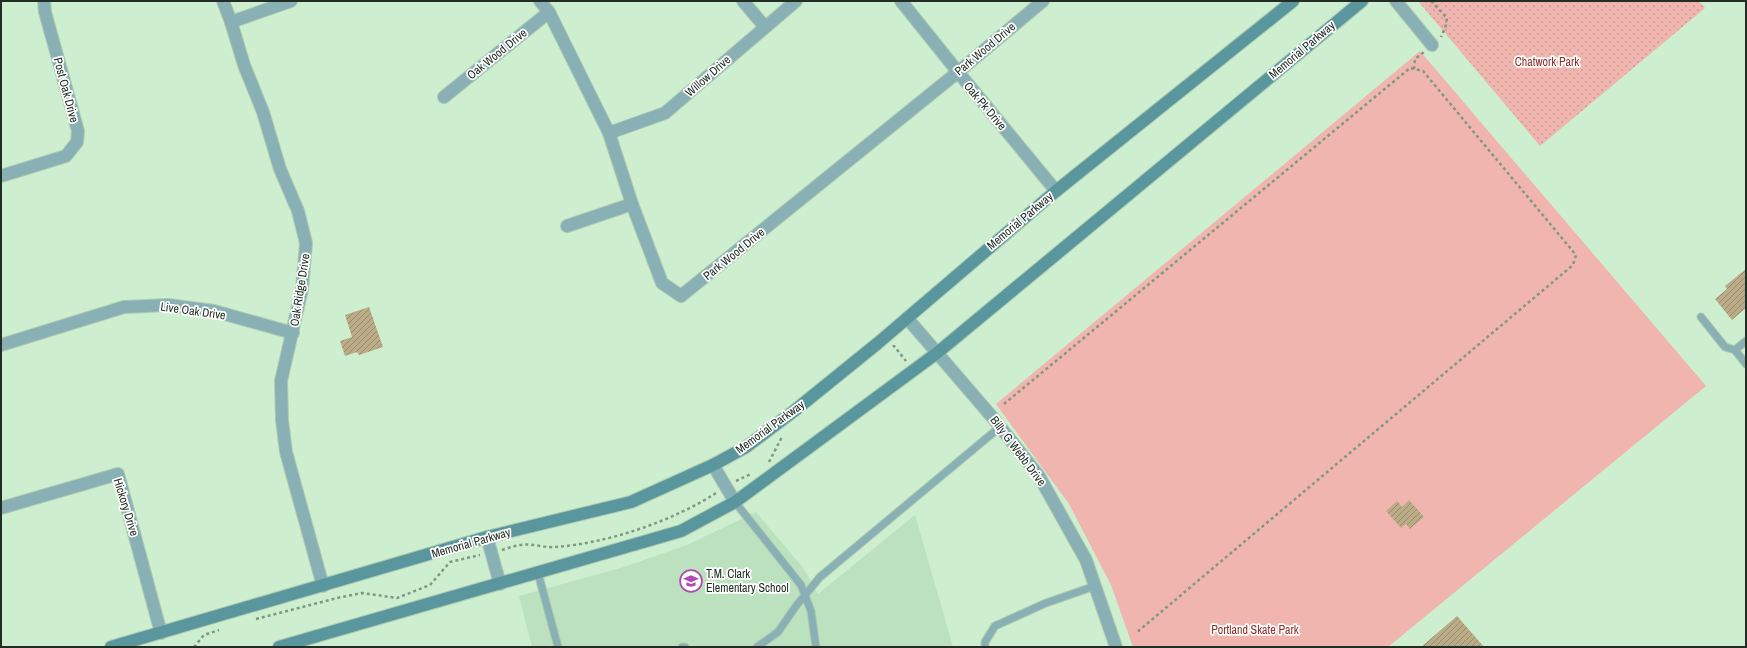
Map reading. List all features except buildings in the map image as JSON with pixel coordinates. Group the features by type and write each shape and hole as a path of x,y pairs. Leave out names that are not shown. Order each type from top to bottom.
{"street":[{"name":"Post Oak Drive","path":"1,176 66,156 77,142 78,131 45,12 44,1"},
{"name":"Oak Ridge Drive","path":"223,1 244,65 263,112 280,169 298,211 306,244 302,289 281,381 282,420 286,452 323,586"},
{"path":"231,22 291,1"},
{"name":"Park Wood Drive","path":"540,1 549,12 610,133 632,204 662,282 681,296 958,72 1043,1"},
{"path":"743,1 765,27"},
{"name":"Willow Drive","path":"610,133 665,113 796,1"},
{"name":"Oak Pk Drive","path":"901,1 1056,191"},
{"name":"Memorial Parkway","path":"112,647 487,537 631,502 713,465 746,447 794,411 907,318 1056,191 1292,1"},
{"name":"Memorial Parkway","path":"279,647 680,531 735,502 937,353 1362,1"},
{"path":"1396,1 1432,45"},
{"name":"Oak Wood Drive","path":"444,97 549,12"},
{"path":"567,226 632,204"},
{"name":"Live Oak Drive","path":"1,345 124,307 168,305 214,311 293,333"},
{"name":"Billy G Webb Drive","path":"907,318 1000,427 1039,476 1086,560 1116,647"},
{"path":"713,465 735,502"},
{"name":"Hickory Drive","path":"1,508 118,474 161,633"},
{"path":"487,537 500,584"}],"lane":[{"path":"1701,317 1725,347 1735,350 1746,364"},
{"path":"1735,350 1746,341"},
{"path":"757,647 778,632 820,577 1000,427"},
{"path":"735,502 800,585 811,611 816,647"},
{"path":"538,573 558,647"},
{"path":"985,647 985,642 995,626 1046,603 1095,586"}],"path":[{"path":"1004,404 1410,68 1423,71 1576,255 1573,265 1136,632"}],"shaded area":[{"name":"T.M. Clark Elementary School","path":"756,512 804,569 818,594 915,515 953,647 532,647 519,596 624,567 687,545"}],"green space":[{"name":"Chatwork Park","path":"1418,1 1699,1 1705,8 1540,146"},
{"name":"Portland Skate Park","path":"1420,51 1706,386 1388,647 1133,647 1111,585 1069,504 996,404"}],"place":[{"name":"T.M. Clark Elementary School","path":"691,581"}]}
